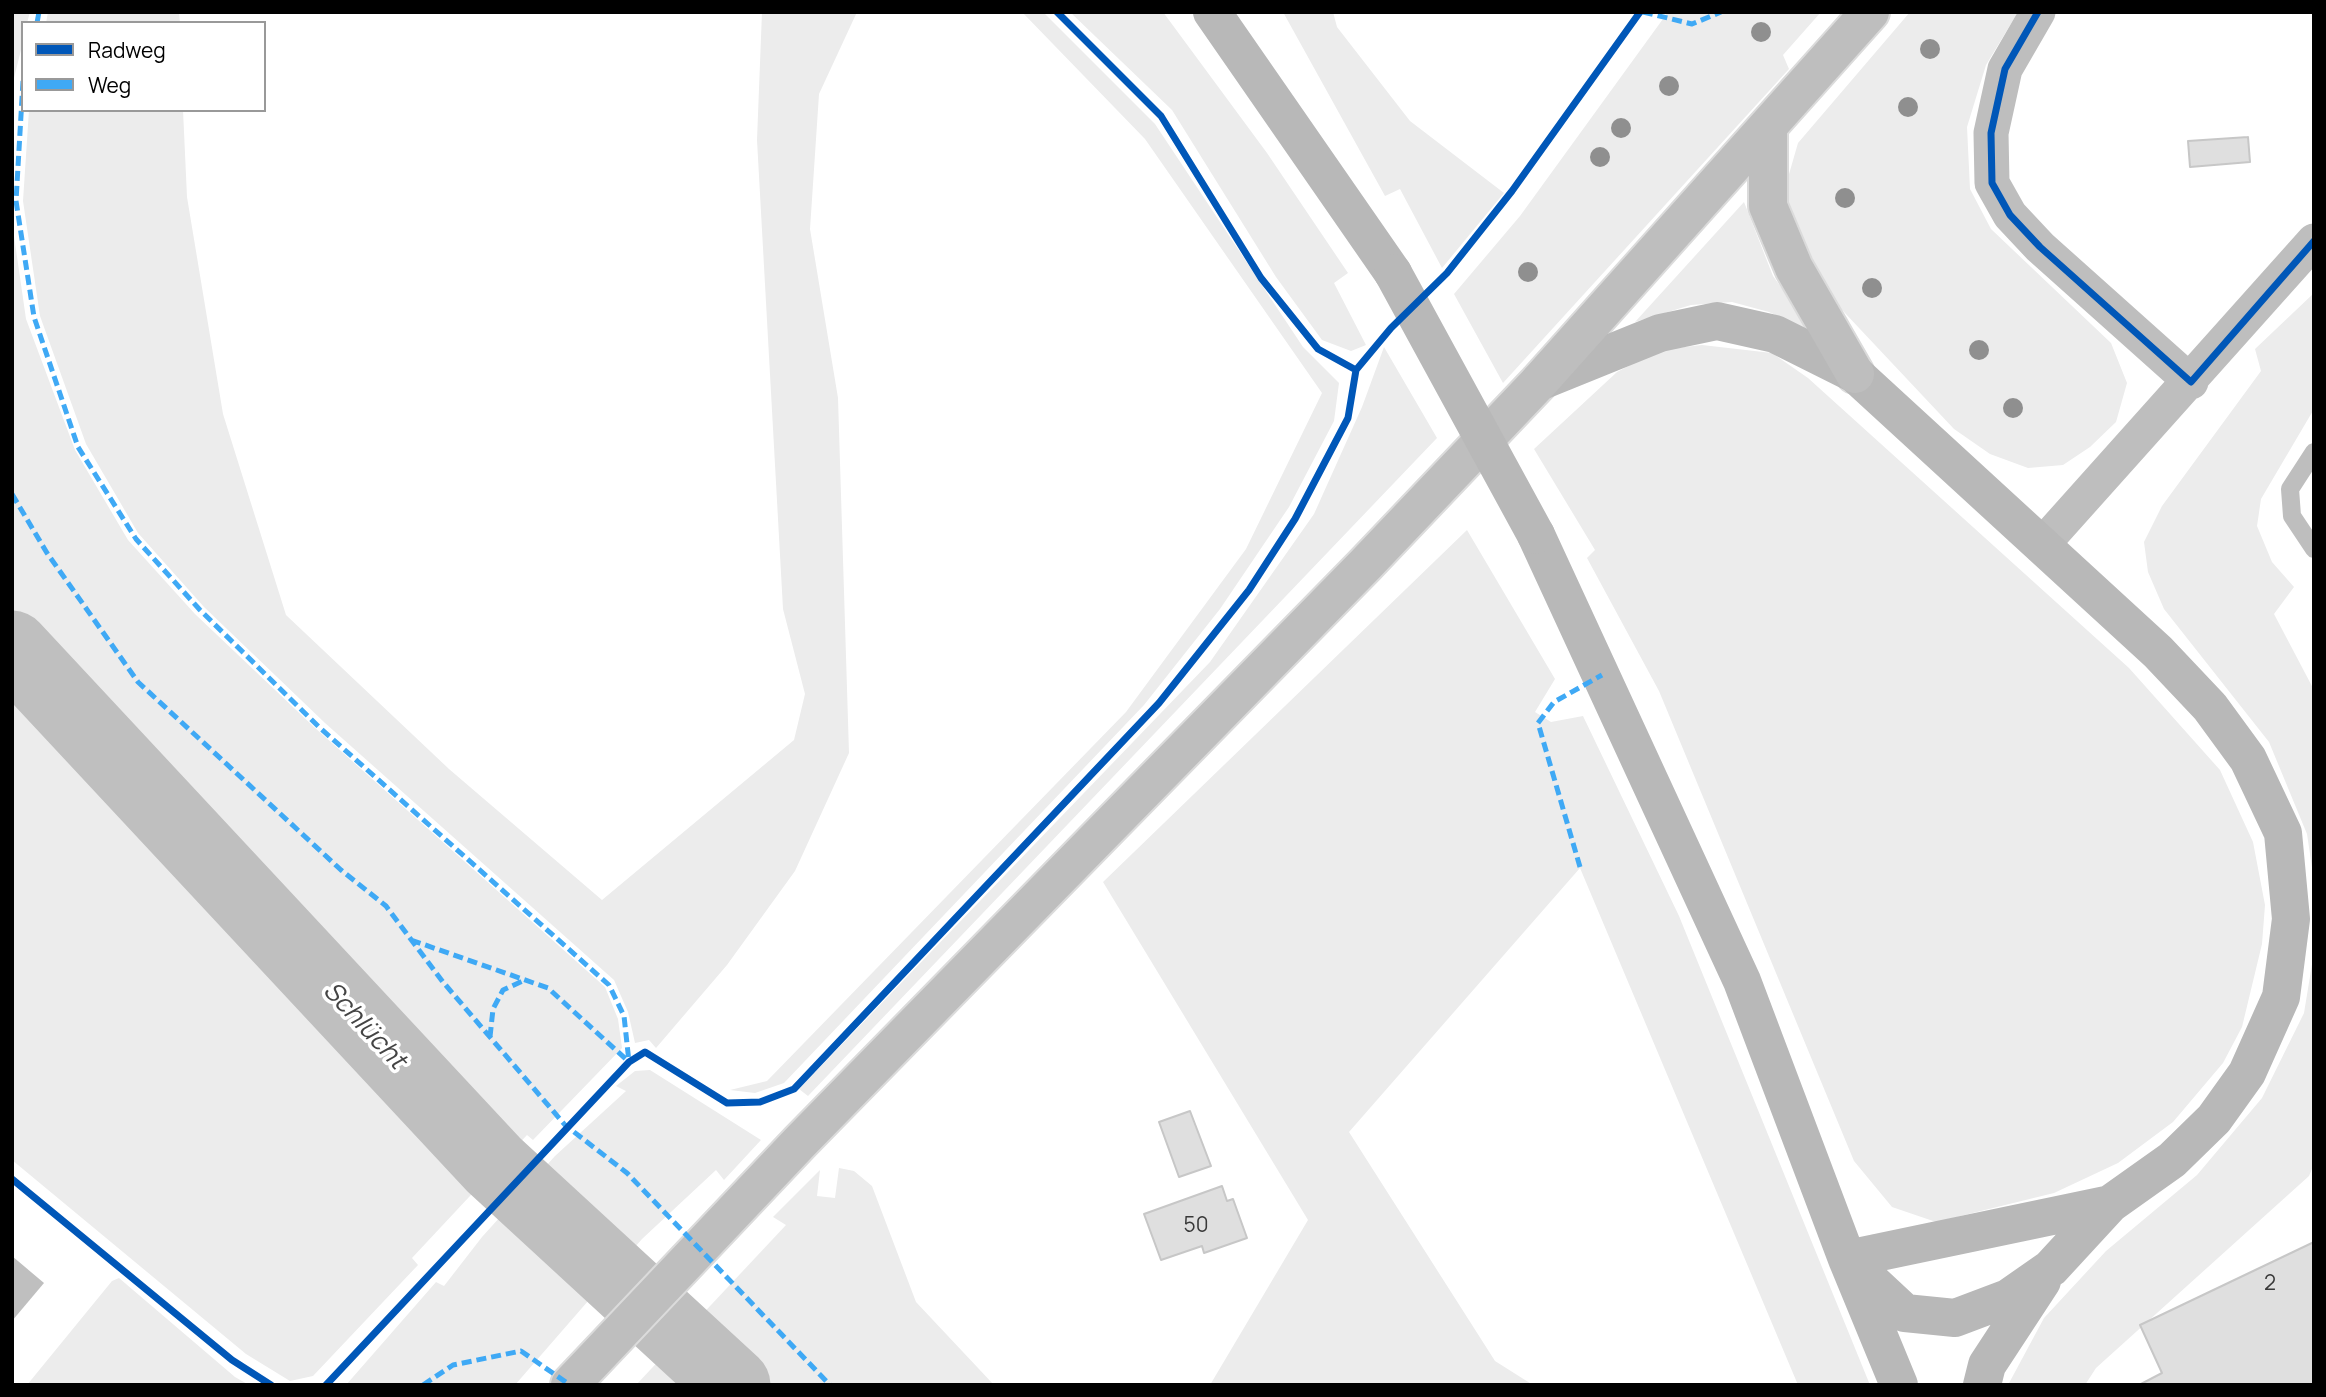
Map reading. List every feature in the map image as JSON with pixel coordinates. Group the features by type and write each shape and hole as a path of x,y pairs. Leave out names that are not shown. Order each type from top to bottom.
{"main road":[{"path":"1212,12 1233,28 1393,273 1536,535 1742,981 1847,1259 1899,1385"},
{"path":"570,1385 800,1142 1364,565 1539,382 1870,12"},
{"path":"1768,129 1768,206 1794,268 1855,374"},
{"path":"1539,382 1660,333 1717,321 1775,334 1855,374 2158,652 2210,707 2248,760 2283,833 2291,919 2281,997 2246,1073 2214,1119 2180,1152 2110,1204 2052,1268 1993,1355 1982,1385"},
{"path":"1847,1259 2110,1204"},
{"path":"1847,1259 1905,1313 1955,1318 2008,1298 2052,1268"}],"street":[{"path":"2038,12 2005,69 1991,133 1992,183 2010,215 2040,247 2191,382"},
{"path":"2041,546 2191,382 2314,241"}],"lane":[{"path":"2314,452 2290,489 2292,516 2314,550"}],"shaded area":[{"path":"12,12 30,12 28,21 21,21 21,50 14,78 12,125"},
{"path":"48,12 179,12 180,21 46,21"},
{"path":"762,12 857,12 819,94 810,229 838,398 849,753 795,871 727,965 656,1048 649,1040 635,1043 628,1012 614,980 325,723 204,607 138,533 86,444 40,316 23,201 29,112 183,112 187,197 223,414 286,615 449,769 602,900 794,740 805,694 783,609 757,140"},
{"path":"1022,12 1043,12 1155,124 1303,347 1339,383 1334,421 1289,507 1220,609 1144,705 784,1083 755,1093 730,1090 767,1081 1126,712 1246,549 1322,393 1145,139"},
{"path":"1070,12 1163,12 1267,153 1348,273 1334,283 1366,345 1351,351 1322,340 1276,277 1172,110"},
{"path":"1283,12 1333,12 1337,27 1410,121 1504,193 1442,268 1400,189 1385,196"},
{"path":"1668,12 1821,12 1783,55 1789,69 1503,383 1454,294 1520,216"},
{"path":"1910,12 2018,12 1986,65 1967,127 1970,189 1991,229 2111,343 2127,383 2116,422 2090,447 2063,465 2028,468 1990,454 1954,429 1828,295 1788,218 1785,188 1798,143"},
{"path":"1744,202 1773,276 1814,333 1769,312 1732,302 1691,305 1635,322"},
{"path":"12,222 26,319 75,450 128,540 195,614 314,727 605,987 618,1019 622,1048 533,1140 527,1135 412,1258 418,1265 313,1376 290,1381 246,1354 12,1160"},
{"path":"2314,293 2314,409 2261,499 2257,526 2272,562 2294,587 2274,614 2314,690 2314,881 2307,834 2269,742 2164,609 2148,572 2144,542 2162,506 2261,371 2255,349"},
{"path":"1702,345 1772,353 1808,378 2129,668 2220,770 2253,842 2265,905 2262,944 2242,1027 2223,1063 2173,1122 2118,1163 2054,1193 1936,1222 1892,1207 1854,1161 1659,691 1587,558 1595,550 1534,449 1617,372 1659,350"},
{"path":"1384,347 1437,438 808,1096 799,1089 1210,662 1314,514 1362,407"},
{"path":"1467,530 1555,679 1535,712 1551,722 1583,716 1679,916 1870,1385 1798,1385 1580,868 1349,1132 1495,1361 1533,1385 1210,1385 1308,1220 1103,882"},
{"path":"2314,952 2314,1164 2309,1176 2096,1368 2085,1385 2008,1385 2044,1318 2106,1251 2197,1175 2262,1098 2304,1013"},
{"path":"650,1070 761,1140 724,1180 716,1170 642,1239 515,1385 346,1385 436,1282 444,1286 482,1237 555,1156 626,1091 616,1086 635,1071"},
{"path":"839,1168 854,1171 872,1186 916,1302 994,1385 636,1385 786,1225 773,1217 820,1170 817,1196 835,1198"},
{"path":"12,1256 44,1283 12,1321"},
{"path":"119,1278 235,1377 249,1385 27,1385 112,1281"}],"building":[{"path":"2248,137 2250,162 2190,167 2188,141"},
{"path":"1190,1111 1211,1166 1179,1177 1159,1122"},
{"path":"1222,1186 1227,1201 1233,1199 1247,1238 1204,1253 1202,1246 1161,1260 1144,1214"},
{"path":"2314,1242 2314,1385 2139,1385 2162,1373 2140,1325"}],"waterway":[{"name":"Schlücht","path":"12,648 494,1165 733,1385"}],"marked path":[{"path":"37,21 39,12"},
{"path":"1643,12 1692,24 1721,12"},
{"path":"21,112 16,201 34,317 78,447 136,539 200,610 319,727 609,985 624,1016 629,1062"},
{"path":"12,494 47,553 138,682 341,870 386,906 443,982 565,1125 627,1173 830,1385"},
{"path":"1580,867 1538,723 1554,702 1602,675"},
{"path":"411,940 548,988 629,1062"},
{"path":"490,1037 493,1009 503,990 525,980"},
{"path":"423,1385 453,1365 521,1351 570,1385"}],"cycle path":[{"path":"1057,12 1161,116 1261,278 1318,349 1356,370"},
{"path":"326,1385 629,1062 645,1052 727,1103 760,1102 794,1089 1159,703 1249,590 1295,519 1348,418 1356,370 1391,328 1447,273 1512,191 1640,12"},
{"path":"2038,12 2005,69 1991,133 1992,183 2010,215 2040,247 2191,382 2314,241"},
{"path":"12,1179 232,1360 271,1385"}]}
